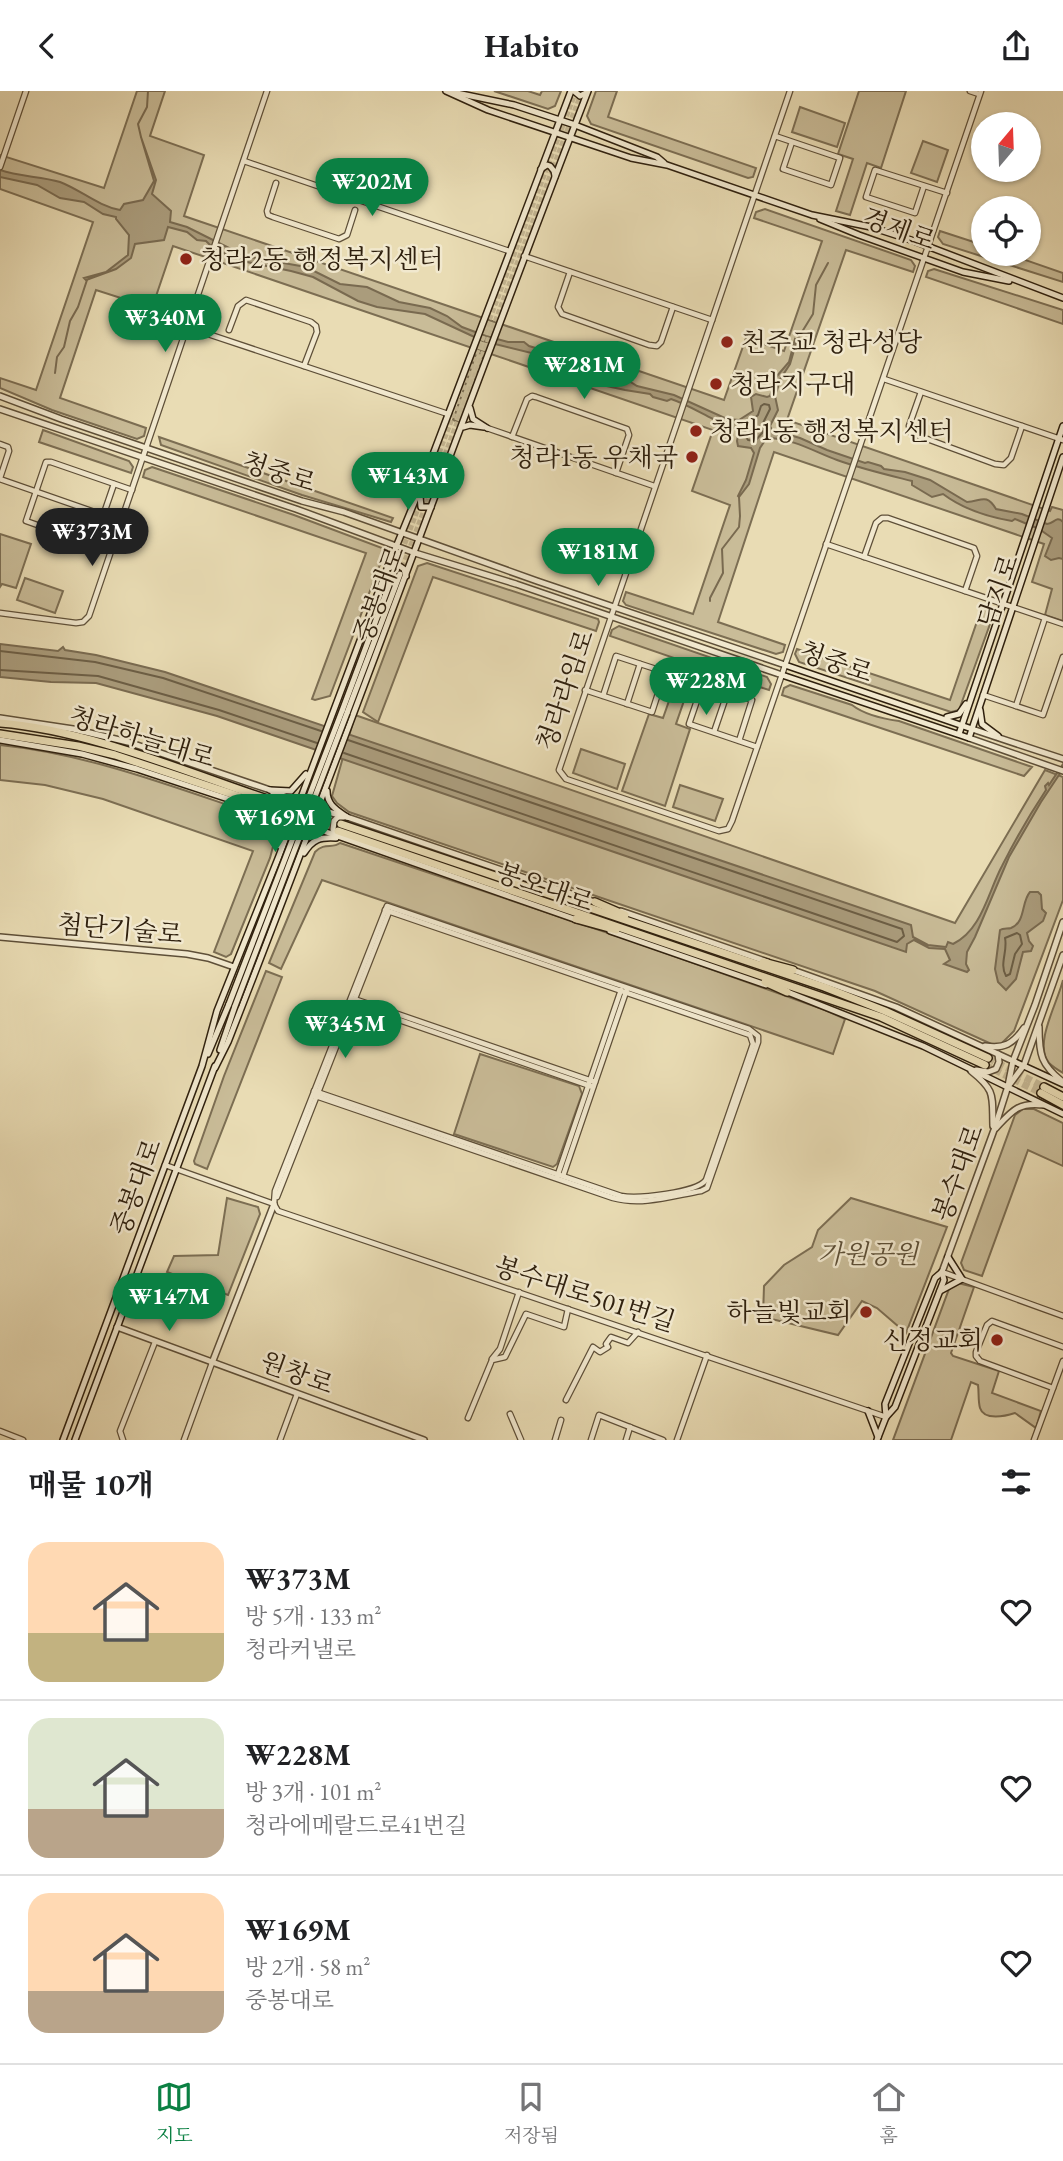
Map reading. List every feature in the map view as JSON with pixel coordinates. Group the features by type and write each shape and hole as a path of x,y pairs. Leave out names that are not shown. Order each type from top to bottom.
{"highway":[{"name":"청라하늘대로","path":"0,721 116,748 267,806"},
{"name":"청라하늘대로","path":"0,734 78,745 267,806"},
{"name":"봉오대로","path":"339,831 684,939 873,1006 986,1061 881,1017 339,831"},
{"path":"595,902 684,939"},
{"path":"576,919 680,948"},
{"path":"703,946 793,970"},
{"path":"700,955 788,992"},
{"path":"1063,1097 1042,1090 1063,1105"}],"main road":[{"name":"경제로","path":"448,91 514,104 657,157 667,165"},
{"name":"경제로","path":"448,91 488,110 631,158 667,165 755,195 963,272 1016,281"},
{"name":"중봉대로","path":"215,1068 228,1042 355,715 397,572 396,546 572,91"},
{"path":"572,91 580,96 588,91"},
{"name":"중봉대로","path":"63,1440 202,1066 217,1011 279,856 310,768 334,708 397,572 415,552 588,91"},
{"path":"540,171 547,165 550,166 555,176"},
{"name":"경제로","path":"812,215 871,227 991,269 1061,298"},
{"name":"청중로","path":"0,396 613,608 1063,759"},
{"path":"470,404 472,418 488,428"},
{"name":"청중로","path":"0,409 1063,771"},
{"path":"461,429 467,425 488,428"},
{"path":"959,734 1061,439 1063,426"},
{"name":"담지로","path":"969,738 1063,457"},
{"path":"421,486 421,507 431,506"},
{"name":"중봉대로","path":"202,1066 232,1005 397,572"},
{"path":"941,717 956,716 971,700"},
{"path":"980,704 982,724 998,736"},
{"name":"봉오대로","path":"0,721 73,729 128,742 270,790 317,809 347,817 896,1007 1063,1083"},
{"name":"봉오대로","path":"0,740 82,754 267,806 292,820 312,827 339,831 576,919 788,992 901,1036 1063,1114"},
{"path":"270,790 292,791 310,768"},
{"path":"332,775 327,789 328,800 347,817"},
{"path":"267,806 274,809 276,806 276,797 270,790"},
{"path":"267,806 282,832 279,856"},
{"path":"339,831 333,830 334,821 338,817 347,817"},
{"path":"297,865 314,841 339,831"},
{"name":"봉수대로","path":"886,1417 885,1404 935,1278 942,1272 948,1257 1008,1086 1013,1061 1030,1020 1063,922"},
{"name":"첨단기술로","path":"0,937 187,954 234,967"},
{"name":"봉수대로","path":"1008,1086 1024,1065 1063,955"},
{"name":"중봉대로","path":"75,1440 215,1068 232,1005"},
{"path":"975,1043 991,1047 1006,1046 1030,1020"},
{"path":"1039,1023 1043,1062 1063,1083"},
{"path":"976,1070 988,1072 996,1069 998,1054"},
{"path":"963,1065 989,1087 993,1098 993,1131"},
{"path":"993,1131 1020,1106 1049,1106"},
{"path":"212,1363 274,1204"},
{"path":"940,1291 962,1279 948,1257"},
{"name":"봉수대로","path":"878,1439 886,1417 895,1407 940,1291 944,1280 942,1272"},
{"name":"원창로","path":"117,1327 424,1440"},
{"path":"868,1411 878,1439"}],"street":[{"path":"0,167 26,91"},
{"path":"0,613 76,623 83,622 89,616 267,91"},
{"path":"524,256 712,320 790,91"},
{"path":"739,741 752,700 703,683 689,724 714,733 757,747 980,93 970,91"},
{"path":"775,136 793,142 840,158 831,185 783,169 793,142"},
{"path":"244,161 509,251"},
{"path":"924,186 915,213 866,197 875,170 947,193"},
{"path":"273,171 276,183"},
{"path":"285,175 276,183 267,211 273,218 342,239 347,235 355,210 364,202"},
{"path":"352,198 355,210"},
{"path":"570,272 558,307 562,314 654,347 660,344 673,307"},
{"path":"233,342 229,330 237,306 246,300 316,326 317,332 304,366"},
{"name":"청라라임로","path":"712,320 560,764 560,773 566,779 723,831 728,829 732,821 757,747"},
{"path":"187,327 448,414"},
{"path":"216,337 229,330"},
{"path":"884,379 1061,439"},
{"path":"921,391 909,426 911,433 995,464 1003,465 1009,461 1021,426"},
{"path":"512,437 527,398 532,396 627,429 629,435 616,473"},
{"path":"488,428 654,487"},
{"path":"0,444 8,447 9,451 0,479 103,515"},
{"path":"111,551 26,521 36,491 46,462 132,490"},
{"path":"93,545 114,484"},
{"path":"864,557 879,520 885,518 900,522 974,548 977,556 965,591"},
{"path":"826,544 1063,624"},
{"path":"1016,706 1045,618"},
{"path":"585,690 603,696 627,704 652,712 665,671 616,656 603,696"},
{"path":"983,695 1043,715 1063,657"},
{"path":"627,704 640,664"},
{"path":"714,733 728,691"},
{"path":"274,1204 315,1094 388,910 756,1032 758,1042 707,1188 627,1202 315,1094"},
{"path":"560,1177 624,989"},
{"path":"352,1001 591,1084"},
{"name":"봉수대로501번길","path":"165,1165 274,1204 278,1211 886,1417"},
{"path":"942,1272 1063,1316"},
{"path":"468,1418 492,1360 500,1349 519,1292"},
{"path":"492,1360 505,1357 526,1314 564,1327 568,1309"},
{"path":"1053,1388 980,1361 976,1352 987,1325 992,1321 1063,1347"},
{"path":"566,1400 593,1347 600,1352 608,1347 606,1344 611,1337 628,1342 638,1332"},
{"path":"123,1440 120,1431 156,1342"},
{"path":"677,1440 707,1355"},
{"path":"1034,1440 1063,1361"},
{"path":"184,1440 212,1363"},
{"path":"280,1440 297,1394"},
{"path":"510,1414 521,1440"},
{"path":"591,1440 599,1415 663,1440"},
{"path":"555,1440 561,1420"},
{"path":"626,1440 630,1427"},
{"path":"0,1431 23,1440"}],"green space":[{"path":"137,91 165,91 150,136 204,155 184,216 724,400 746,338 784,351 822,241 754,218 756,212 765,209 911,260 915,266 913,272 846,250 787,420 1050,511 1052,507 1063,510 1063,621 1045,615 1052,589 1032,582 1044,544 774,452 718,622 785,645 783,652 776,654 626,605 623,601 626,592 693,614 730,505 692,491 713,430 485,352 460,423 453,420 477,351 481,354 484,352 173,246 152,308 96,290 60,398 146,428 144,436 137,439 52,410 0,388 0,378 36,390 93,222 0,189 0,155 104,188"},
{"path":"494,91 528,91 540,95 542,91 561,91 555,106 548,109"},
{"path":"596,91 617,91 608,117 756,168 753,177 748,178 591,124 587,116"},
{"path":"859,91 906,91 881,168 867,163 850,215 836,211 853,159 838,154"},
{"path":"800,107 845,123 837,147 792,132"},
{"path":"923,141 948,150 937,182 911,173"},
{"path":"940,231 971,241 971,253 943,244 938,237"},
{"path":"1041,265 1063,273 1063,282 1012,266"},
{"path":"934,269 1063,310 1063,324 926,277 928,271"},
{"path":"43,430 129,461 133,467 131,473 39,442"},
{"path":"159,437 393,518 391,522 302,495 161,445"},
{"path":"152,467 382,548 384,554 330,696 312,699 366,553 143,477 145,470"},
{"path":"0,534 31,544 16,588 2,584 0,587"},
{"path":"427,563 598,619 596,631 433,577 378,722 363,712 418,566"},
{"path":"25,578 63,591 55,613 17,600"},
{"path":"983,604 992,607 994,613 959,710 951,712 799,662 795,654 797,649 950,700"},
{"path":"619,626 767,677 771,684 769,690 696,666 676,724 690,729 665,806 622,791 649,714 663,718 683,661 610,636 612,630"},
{"path":"790,685 852,705 869,714 899,721 1032,767 1024,776 782,695 784,688"},
{"path":"355,715 955,923 1045,770 1063,777 1063,900 1014,1031 998,1047 875,991 349,812 332,796"},
{"path":"0,745 33,749 129,772 254,814 273,826 275,839 270,858 231,954 226,957 214,952 253,851 103,799 45,785 0,780"},
{"path":"581,749 625,764 617,789 573,773"},
{"path":"680,785 723,799 715,821 673,807"},
{"path":"340,843 629,940 825,1010 845,1019 833,1054 322,880 281,969 269,963 315,852 322,847"},
{"path":"266,971 282,977 207,1169 194,1161"},
{"path":"1063,980 1063,1073 1049,1063 1044,1045 1048,1023"},
{"path":"480,1054 579,1086 582,1094 557,1164 553,1167 454,1134"},
{"path":"1023,1109 1034,1109 1063,1123 1063,1166 1028,1150 982,1276 964,1270 961,1263 1015,1115"},
{"path":"227,1198 258,1207 260,1214 228,1295 167,1272 174,1256 218,1255"},
{"name":"가원공원","path":"851,1198 947,1227 906,1333 877,1308 862,1301 838,1335 763,1317 764,1286 784,1265 812,1247 818,1230"},
{"path":"958,1283 974,1287 951,1353 953,1356 999,1371 992,1393 1041,1411 1036,1428 1015,1413 996,1417 986,1415 980,1408 978,1385 971,1382 951,1440 893,1440 949,1289"}],"water":[{"path":"141,137 156,180 152,194 171,211 170,222 187,227 250,257 306,267 340,284 367,287 399,302 430,308 462,327 486,336 508,342 524,342 559,355 579,367 618,374 637,386 674,395 727,419 739,420 753,411 751,397 756,394 770,396 776,377 789,362 795,339 797,340 790,364 781,378 775,396 778,410 770,426 772,430 865,463 930,480 967,502 986,499 996,509 1022,514 1047,524 1061,520 1063,559 1051,560 1045,556 1052,538 1039,529 1015,519 1012,521 976,512 943,494 932,497 912,485 912,481 856,466 796,443 778,439 766,439 760,448 749,484 739,497 754,453 751,448 738,446 739,431 733,427 671,399 667,401 650,394 602,385 556,359 483,341 425,314 377,307 358,301 313,277 242,261 214,249 206,241 197,240 187,232 168,227 164,240 135,244 131,258 116,269 86,280 84,278 106,272 128,255 129,235 116,217 103,214 84,202 60,198 37,185 0,177 0,170 60,182 104,205 120,210 124,204 143,200 154,181"},
{"path":"0,644 58,651 63,647 65,650 165,672 911,925 913,937 928,945 946,947 948,942 953,944 971,930 1012,847 1046,790 1045,786 1048,783 1049,785 1063,764 1063,769 1009,857 967,952 967,972 944,964 950,960 945,949 929,948 914,940 907,944 906,952 217,716 96,683 0,677"},
{"path":"1030,892 1038,892 1041,895 1042,909 1046,913 1043,921 1027,933 1033,946 1031,951 1023,952 1016,979 1006,990 998,982 995,969 1000,930 1016,925"}],"waterway":[{"path":"141,137 138,124 147,107 148,91"},
{"path":"797,340 813,314 816,285 828,263"},
{"path":"55,373 57,357 64,347 70,321 87,280"},
{"path":"710,601 723,573 722,549 739,527 739,497"}],"tunnel":[{"path":"394,572 576,91"},
{"path":"400,574 582,91"},
{"path":"270,800 300,810"},
{"path":"269,807 337,830"},
{"path":"312,814 341,824"},
{"path":"988,1058 1044,1087"},
{"path":"985,1065 1041,1093"}],"place":[{"name":"청라2동 행정복지센터","path":"186,259"},
{"name":"천주교 청라성당","path":"727,342"},
{"name":"청라지구대","path":"716,384"},
{"name":"청라1동 행정복지센터","path":"696,431"},
{"name":"청라1동 우채국","path":"692,457"},
{"name":"하늘빛교회","path":"866,1312"},
{"name":"신정교회","path":"997,1340"}]}
